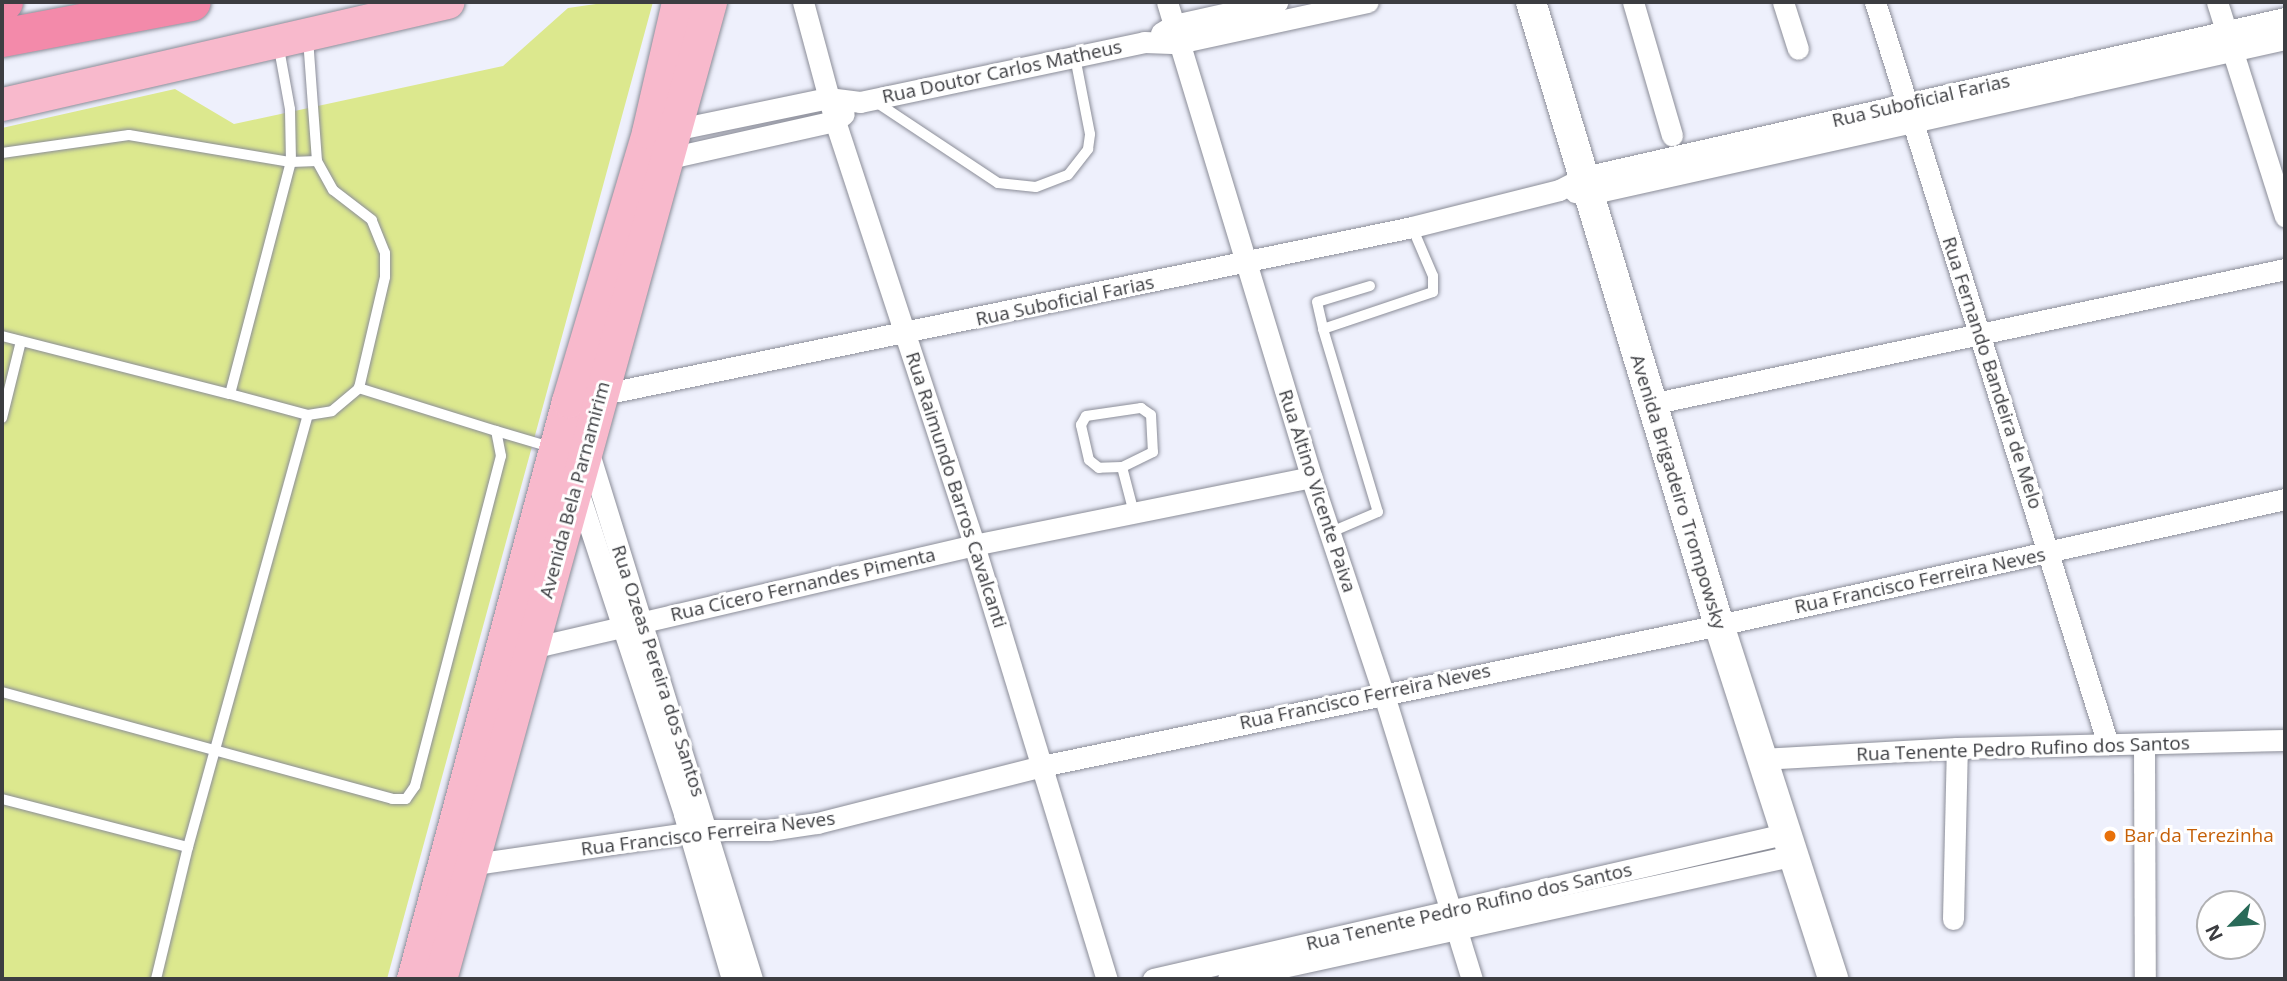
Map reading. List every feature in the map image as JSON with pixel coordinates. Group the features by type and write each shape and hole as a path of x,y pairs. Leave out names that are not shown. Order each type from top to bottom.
{"highway":[{"path":"2,38 192,2"}],"main road":[{"path":"2,104 447,2"},
{"name":"Avenida Bela Parnamirim","path":"413,979 456,867 571,447 600,395 658,147 678,2"},
{"name":"Avenida Bela Parnamirim","path":"517,652 576,486 568,401 710,2"},
{"name":"Avenida Bela Parnamirim","path":"440,979 456,867"}],"street":[{"name":"Rua Raimundo Barros Cavalcanti","path":"803,2 835,121 974,545 1107,979"},
{"name":"Rua Altino Vicente Paiva","path":"1167,2 1311,478 1384,692 1472,979"},
{"name":"Rua Doutor Carlos Matheus","path":"658,147 828,98 866,100 1075,57 1176,34 1277,2"},
{"name":"Rua Doutor Carlos Matheus","path":"1176,34 1368,2"},
{"name":"Avenida Brigadeiro Trompowsky","path":"1531,2 1577,187 1651,404 1788,845 1833,979"},
{"path":"1633,2 1672,135"},
{"path":"1783,2 1798,49"},
{"name":"Rua Fernando Bandeira de Melo","path":"1875,2 1908,115 2050,552 2108,744"},
{"path":"2217,2 2285,217"},
{"name":"Rua Suboficial Farias","path":"2230,42 2285,18"},
{"name":"Rua Suboficial Farias","path":"568,401 907,335 1412,227 1577,187 2230,42 2285,39"},
{"name":"Rua Doutor Carlos Matheus","path":"658,147 835,121 866,100"},
{"path":"1651,404 2285,269"},
{"name":"Rua Ozeas Pereira dos Santos","path":"571,447 699,831 752,979"},
{"name":"Rua Cícero Fernandes Pimenta","path":"517,652 974,545 1311,478"},
{"name":"Rua Ozeas Pereira dos Santos","path":"576,486 631,625"},
{"name":"Rua Francisco Ferreira Neves","path":"456,867 699,831 769,830 817,823 1042,766 1384,692 1719,625 2285,499"},
{"name":"Rua Tenente Pedro Rufino dos Santos","path":"1761,759 1957,748 2285,740"},
{"path":"2144,745 2145,979"},
{"path":"1953,919 1957,748"},
{"name":"Rua Ozeas Pereira dos Santos","path":"699,831 732,979"},
{"name":"Rua Tenente Pedro Rufino dos Santos","path":"1153,979 1455,920 1788,845"},
{"name":"Rua Tenente Pedro Rufino dos Santos","path":"1228,979 1455,920"}],"lane":[{"path":"2,336 308,415 332,411 359,388 385,276 385,253 372,220 333,190 317,160 293,38"},
{"path":"230,394 291,162 293,38"},
{"path":"866,100 998,183 1036,187 1068,175 1088,149 1090,134 1075,57"},
{"path":"2,153 129,135 291,162 317,160"},
{"path":"1323,329 1433,292 1433,276 1412,227"},
{"path":"1329,533 1378,512 1317,302 1370,286"},
{"path":"2,418 22,341"},
{"path":"359,388 496,431 571,447"},
{"path":"1141,408 1151,415 1153,452 1122,467 1099,468 1089,460 1081,425 1086,416 1141,408"},
{"path":"156,979 212,750 308,415"},
{"path":"2,692 401,801 411,794 501,456 496,431"},
{"path":"1122,467 1134,513"},
{"path":"2,799 188,847"}],"green space":[{"path":"610,2 653,2 387,979 2,979 2,128 175,89 234,124 503,66 568,8"}],"place":[{"name":"Bar da Terezinha","path":"2110,836"}]}
